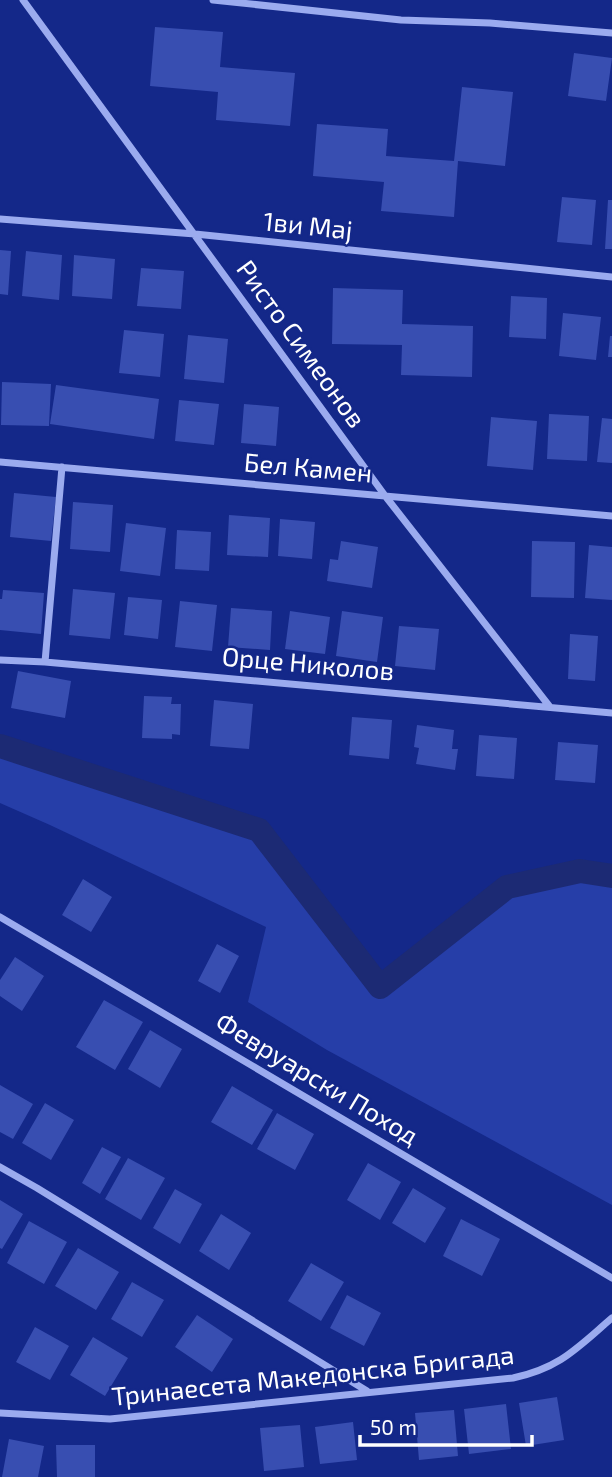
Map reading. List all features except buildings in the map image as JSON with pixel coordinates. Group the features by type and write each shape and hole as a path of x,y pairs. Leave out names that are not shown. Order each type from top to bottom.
{"street":[{"name":"Ристо Симеонов","path":"23,0 386,496 551,707"},
{"path":"213,0 401,20 490,23 612,33"},
{"name":"1ви Мај","path":"0,219 195,234 612,277"},
{"name":"Бел Камен","path":"0,462 612,516"},
{"path":"45,662 62,467"},
{"name":"Орце Николов","path":"0,660 612,713"},
{"name":"Февруарски Поход","path":"0,917 612,1278"},
{"path":"0,1167 368,1392"},
{"name":"Тринаесета Македонска Бригада","path":"0,1413 110,1419 513,1378 537,1373 566,1357 612,1318"}],"shaded area":[{"path":"0,745 253,822 380,987 507,887 580,871 612,876 612,1205 327,1050 248,1002 266,927 0,803"}],"waterway":[{"path":"0,746 259,830 380,987 507,887 580,871 612,876"}]}
